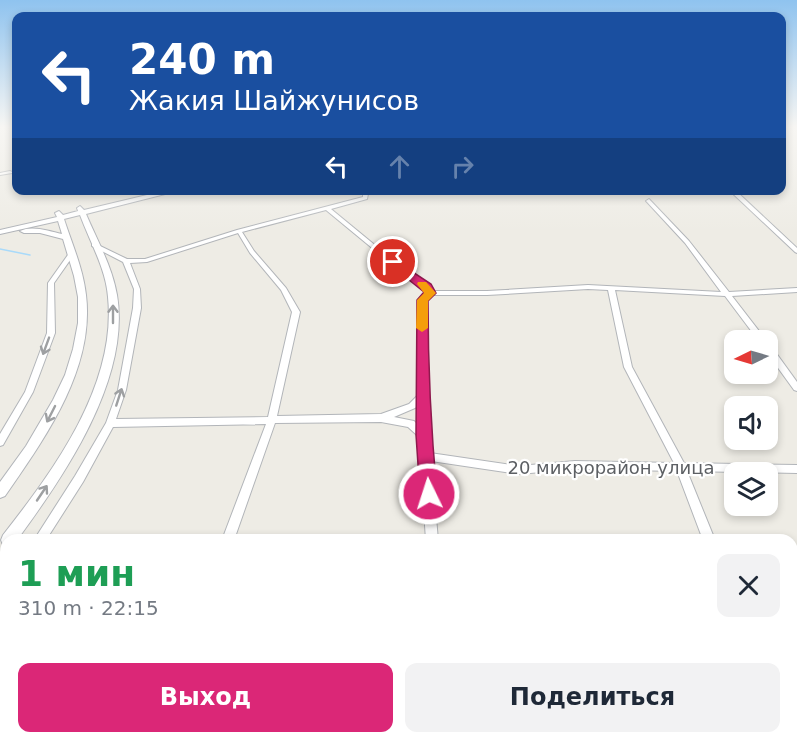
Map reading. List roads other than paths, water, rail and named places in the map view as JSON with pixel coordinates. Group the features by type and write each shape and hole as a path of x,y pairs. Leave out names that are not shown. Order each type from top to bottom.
{"street":[{"path":"0,174 10,172"},
{"path":"0,232 139,195"},
{"path":"81,210 154,195"},
{"path":"94,245 126,261 145,261 239,231 365,198 366,195"},
{"path":"736,195 797,251"},
{"path":"649,201 728,294 755,330"},
{"path":"328,208 408,275 427,286 430,293"},
{"path":"12,534 56,472 81,429 106,367 112,341 113,298 103,261 94,245 81,210"},
{"path":"0,226 60,215"},
{"path":"0,492 47,422 65,385 79,347 83,321 82,298 72,253 60,215"},
{"path":"0,232 40,231 66,237"},
{"path":"230,534 272,420 296,312 284,289 252,252 239,231"},
{"path":"0,442 29,392 51,333 51,283 72,253"},
{"path":"44,534 79,479 110,423 122,390 137,308 137,289 126,261"},
{"path":"611,288 628,367 680,465 707,534"},
{"path":"432,534 424,435 422,300 430,293 611,288 728,294 797,290"},
{"path":"778,362 797,388"},
{"path":"381,418 412,406 423,396"},
{"path":"110,423 381,418 411,424 424,435"},
{"name":"20 микрорайон улица","path":"426,456 519,470 575,465 680,465 797,469"}],"waterway":[{"path":"0,249 30,255"}]}
